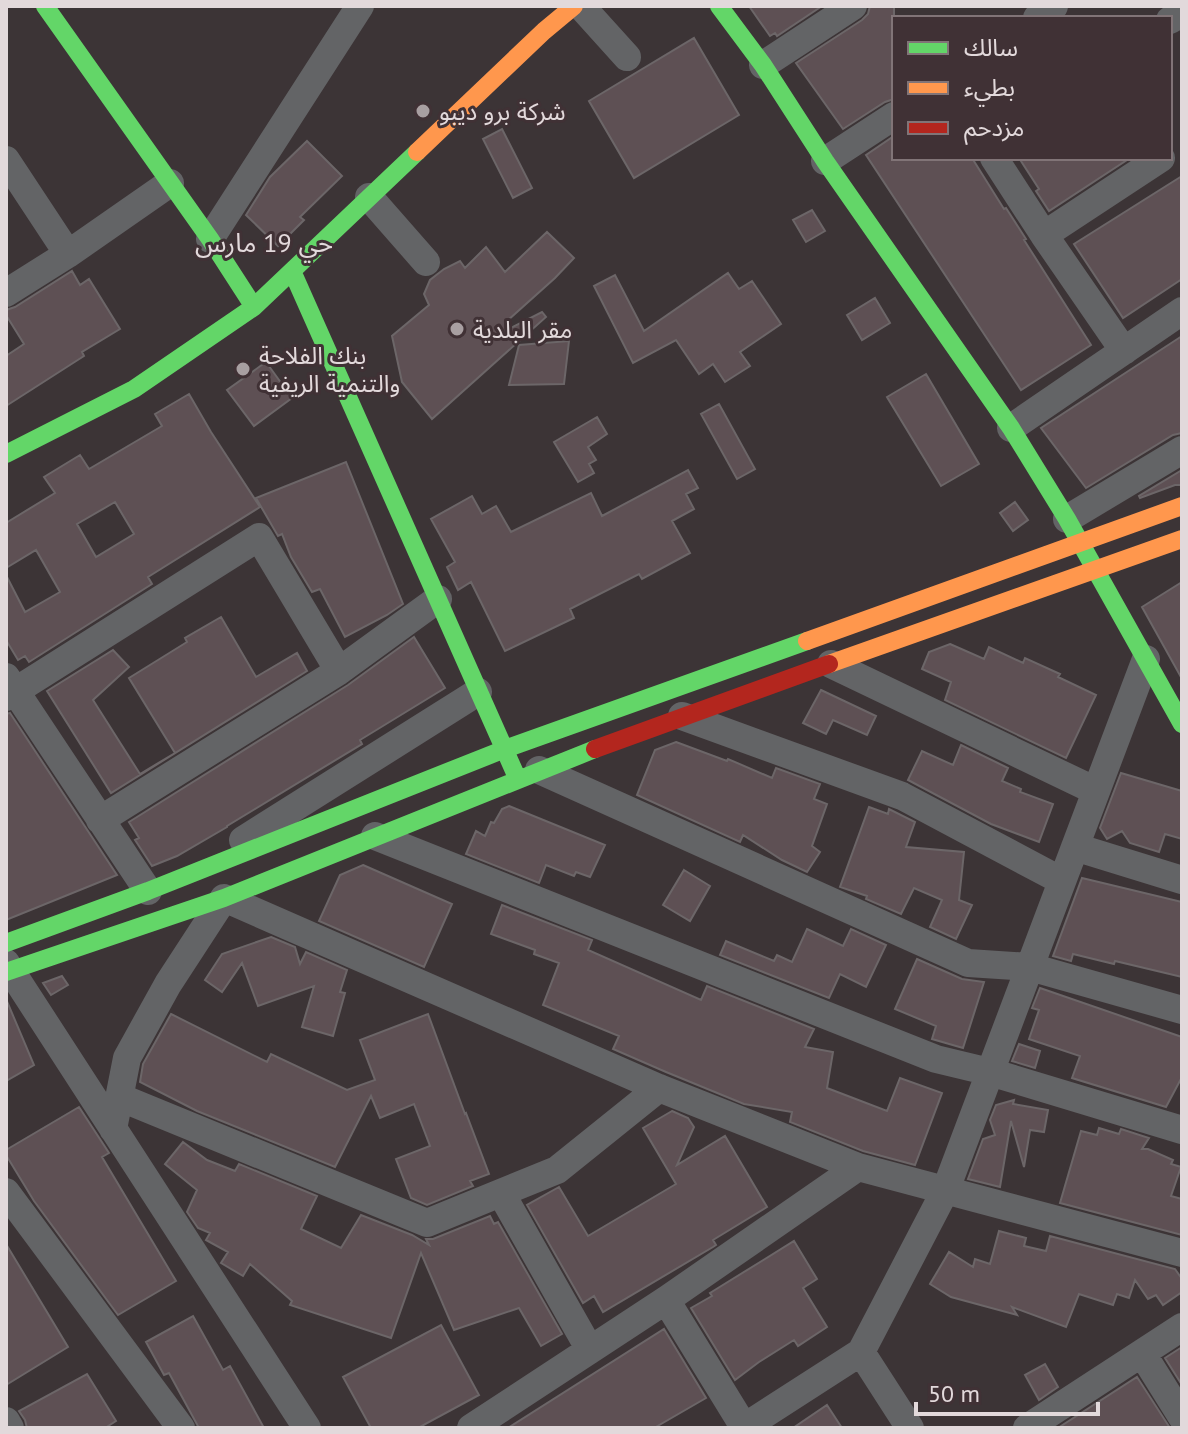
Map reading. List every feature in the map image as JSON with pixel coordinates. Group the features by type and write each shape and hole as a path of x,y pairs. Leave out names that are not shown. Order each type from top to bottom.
{"street":[{"path":"45,6 210,239 254,307"},
{"path":"210,239 360,6"},
{"path":"6,454 134,389 254,307 574,6"},
{"path":"581,6 627,57"},
{"path":"719,6 763,65 825,161 1011,428 1182,724"},
{"path":"763,65 853,6"},
{"path":"825,161 892,117"},
{"path":"6,160 68,254"},
{"path":"995,160 1124,351"},
{"path":"1044,235 1158,160"},
{"path":"6,293 170,183"},
{"path":"369,197 426,262"},
{"path":"292,271 478,692 505,749 528,774 968,963 1030,967 1182,1010"},
{"path":"1011,428 1182,311"},
{"path":"1073,531 1182,450"},
{"path":"7,962 148,891 505,749 1073,531 1182,506"},
{"path":"148,891 9,688 259,537 339,671"},
{"path":"7,962 224,898 528,774 682,716 1182,539"},
{"path":"100,820 339,671 438,599"},
{"path":"666,1300 743,1428 861,1352 946,1189 1146,659"},
{"path":"831,664 1096,791"},
{"path":"192,873 478,692"},
{"path":"682,716 902,796 1062,881"},
{"path":"375,836 936,1059 990,1072 1182,1130"},
{"path":"1075,847 1182,880"},
{"path":"224,898 659,1088 858,1167 1182,1253"},
{"path":"113,1129 127,1058 168,984 224,898"},
{"path":"7,962 307,1428"},
{"path":"119,1097 427,1223 557,1170 659,1088"},
{"path":"471,1428 666,1300 858,1167"},
{"path":"6,1192 16,1226 166,1423"},
{"path":"501,1193 590,1350"},
{"path":"1027,1428 1059,1419 1142,1353 1182,1327"},
{"path":"861,1352 910,1428"},
{"path":"1142,1353 1182,1417"},
{"path":"6,1421 10,1428"}],"building":[{"path":"749,6 822,6 777,36 775,33 770,36"},
{"path":"870,6 894,6 892,100 843,129 796,63 868,14"},
{"path":"694,38 739,115 634,178 589,101"},
{"path":"502,129 532,188 513,198 483,139"},
{"path":"892,137 892,160 973,160 1091,345 1021,390 866,155"},
{"path":"307,141 342,176 300,217 304,220 278,246 246,215 270,177"},
{"path":"1020,160 1127,160 1049,211 1036,191 1039,189"},
{"path":"1182,176 1182,279 1123,318 1074,244"},
{"path":"812,210 825,231 806,242 793,220"},
{"name":"مقر البلدية","path":"547,232 574,258 507,321 510,325 503,332 542,312 546,317 432,419 402,382 392,336 429,305 424,294 430,280 444,269 460,261 465,268 486,247 505,272"},
{"path":"72,271 80,285 89,279 120,329 6,406 6,356 24,344 6,310"},
{"path":"728,273 739,289 752,281 781,324 740,352 750,366 725,382 713,364 699,374 676,340 633,363 594,286 615,275 644,331"},
{"path":"875,298 890,323 862,340 847,315"},
{"path":"1182,336 1182,433 1173,435 1086,488 1041,428"},
{"path":"569,341 564,384 509,385 519,345"},
{"path":"266,362 292,398 254,426 227,390"},
{"path":"926,374 979,464 941,486 887,397"},
{"path":"189,394 260,507 148,577 152,584 29,662 25,656 18,660 6,640 6,575 25,612 60,592 36,550 6,568 6,523 55,493 44,477 80,455 89,469 162,426 155,414","holes":["115,502 134,534 96,557 77,524"]},
{"path":"719,404 755,469 737,479 701,414"},
{"path":"597,417 607,434 588,447 596,460 589,464 594,473 578,482 554,442"},
{"path":"346,462 403,604 345,637 320,589 312,592 291,557 282,534 278,536 256,498"},
{"path":"688,470 698,488 686,494 694,509 672,521 690,553 642,579 639,574 570,609 574,618 505,651 471,582 458,590 447,567 455,562 431,519 472,496 482,514 496,506 511,532 591,493 602,516"},
{"path":"1182,470 1182,485 1140,498 1139,496"},
{"path":"1015,502 1028,520 1013,531 1000,513"},
{"path":"1182,582 1182,679 1142,607"},
{"path":"221,617 256,677 297,653 307,671 111,793 47,691 113,650 129,667 93,700 140,774 175,753 129,678"},
{"path":"414,637 445,688 360,740 362,744 227,827 177,856 152,866 135,840 139,838 129,822 348,685"},
{"path":"950,644 984,659 989,647 1023,663 1025,658 1096,695 1066,758 945,700 951,682 922,669 929,652"},
{"path":"821,690 876,716 867,735 833,720 826,734 803,723"},
{"path":"10,713 117,875 6,920 6,714"},
{"path":"676,742 772,778 776,768 820,784 814,799 827,804 812,846 820,852 807,872 743,835 740,842 637,795 655,750"},
{"path":"961,745 1008,768 1002,781 1021,789 1020,792 1053,804 1039,842 991,824 908,780 922,751 953,765"},
{"path":"1121,773 1182,791 1182,839 1165,834 1159,852 1130,843 1122,831 1107,839 1100,828"},
{"path":"509,806 605,845 590,877 576,872 574,876 546,865 539,883 466,854 476,831 485,836 491,822 494,823 502,809"},
{"path":"869,807 888,814 889,809 915,822 906,847 964,852 959,900 972,905 956,939 930,927 942,900 914,888 901,914 866,899 867,896 840,887"},
{"path":"363,865 452,904 424,967 319,921 340,875"},
{"path":"684,870 710,886 690,921 663,905"},
{"path":"1082,878 1182,902 1182,977 1073,954 1071,961 1053,956"},
{"path":"502,905 592,940 588,950 701,1000 707,986 814,1029 805,1047 833,1052 827,1088 887,1111 900,1078 942,1093 915,1165 863,1151 790,1122 792,1112 744,1104 666,1072 613,1049 619,1036 543,1005 559,963 534,954 535,950 491,934"},
{"path":"807,929 843,946 851,929 886,945 866,987 840,974 829,998 720,955 726,941 774,961 777,955 792,962"},
{"path":"271,937 295,947 300,964 306,952 347,970 340,992 345,993 333,1036 302,1027 314,986 258,1006 242,963 222,992 205,980 222,954"},
{"path":"917,959 962,979 984,982 963,1048 932,1039 936,1026 895,1009"},
{"path":"62,976 68,985 51,995 43,983"},
{"path":"1040,988 1182,1037 1182,1077 1166,1107 1072,1078 1080,1056 1029,1039 1039,1010 1032,1008"},
{"path":"6,999 34,1065 6,1081"},
{"path":"171,1014 267,1062 271,1054 347,1090 375,1080 360,1040 428,1014 489,1174 470,1181 473,1186 427,1205 411,1198 396,1159 430,1146 414,1104 380,1118 371,1096 335,1167 197,1111 140,1082 143,1064"},
{"path":"1019,1044 1040,1051 1035,1068 1012,1061"},
{"path":"1014,1100 1013,1104 1048,1110 1044,1132 1030,1130 1024,1167 1011,1121 1000,1187 968,1179 983,1139 995,1135 990,1120 996,1105"},
{"path":"79,1107 109,1153 102,1157 176,1281 118,1315 34,1201 6,1155 6,1150"},
{"path":"672,1111 688,1118 694,1127 677,1165 725,1136 767,1207 713,1240 716,1245 713,1247 603,1312 594,1296 583,1303 527,1205 559,1187 588,1236 676,1184 643,1128"},
{"path":"1099,1128 1119,1134 1121,1129 1149,1138 1142,1149 1173,1160 1171,1164 1181,1167 1171,1196 1182,1199 1182,1235 1060,1203 1081,1131 1097,1135"},
{"path":"183,1142 207,1160 235,1171 239,1164 317,1196 301,1229 341,1248 361,1215 429,1245 426,1239 490,1216 494,1224 498,1222 562,1334 541,1346 519,1308 454,1330 421,1253 391,1338 290,1305 292,1301 250,1264 243,1276 221,1263 228,1252 206,1240 210,1233 198,1228 187,1212 197,1190 165,1164"},
{"path":"999,1231 1026,1238 1024,1246 1046,1251 1050,1236 1175,1269 1182,1279 1182,1292 1163,1305 1156,1295 1148,1299 1135,1280 1129,1298 1117,1294 1113,1305 1079,1294 1066,1327 1012,1307 1017,1315 951,1297 930,1284 949,1252 973,1267 975,1259 990,1264"},
{"path":"794,1241 817,1279 803,1288 827,1327 798,1346 794,1340 735,1380 691,1308"},
{"path":"6,1244 68,1347 6,1385"},
{"path":"193,1316 223,1370 230,1366 264,1428 199,1428 169,1373 164,1375 146,1342"},
{"path":"441,1325 479,1395 418,1428 371,1428 343,1377"},
{"path":"664,1329 706,1398 654,1428 508,1428"},
{"path":"1182,1347 1182,1385 1165,1358"},
{"path":"1045,1364 1058,1387 1039,1400 1025,1375"},
{"path":"87,1374 116,1421 105,1428 27,1428 19,1411"},
{"path":"1137,1377 1170,1428 1058,1428"},
{"path":"827,1405 842,1428 793,1428"}],"traffic: fast":[{"path":"45,6 210,239 254,307"},
{"path":"719,6 763,65 825,161 1011,428 1067,519 1182,724"},
{"path":"6,454 134,389 254,307 417,152"},
{"path":"292,271 515,773"},
{"path":"6,943 148,891 505,749 807,641"},
{"path":"6,972 224,898 595,749"}],"traffic: slow":[{"path":"417,152 574,6"},
{"path":"807,641 1182,506"},
{"path":"829,664 1182,539"}],"traffic: jam":[{"path":"595,749 829,664"}],"place":[{"name":"شركة برو ديبو","path":"423,111"},
{"name":"مقر البلدية","path":"457,329"},
{"name":"بنك الفلاحة والتنمية الريفية","path":"243,369"}],"district":[{"name":"حي 19 مارس","path":"264,242"}]}
